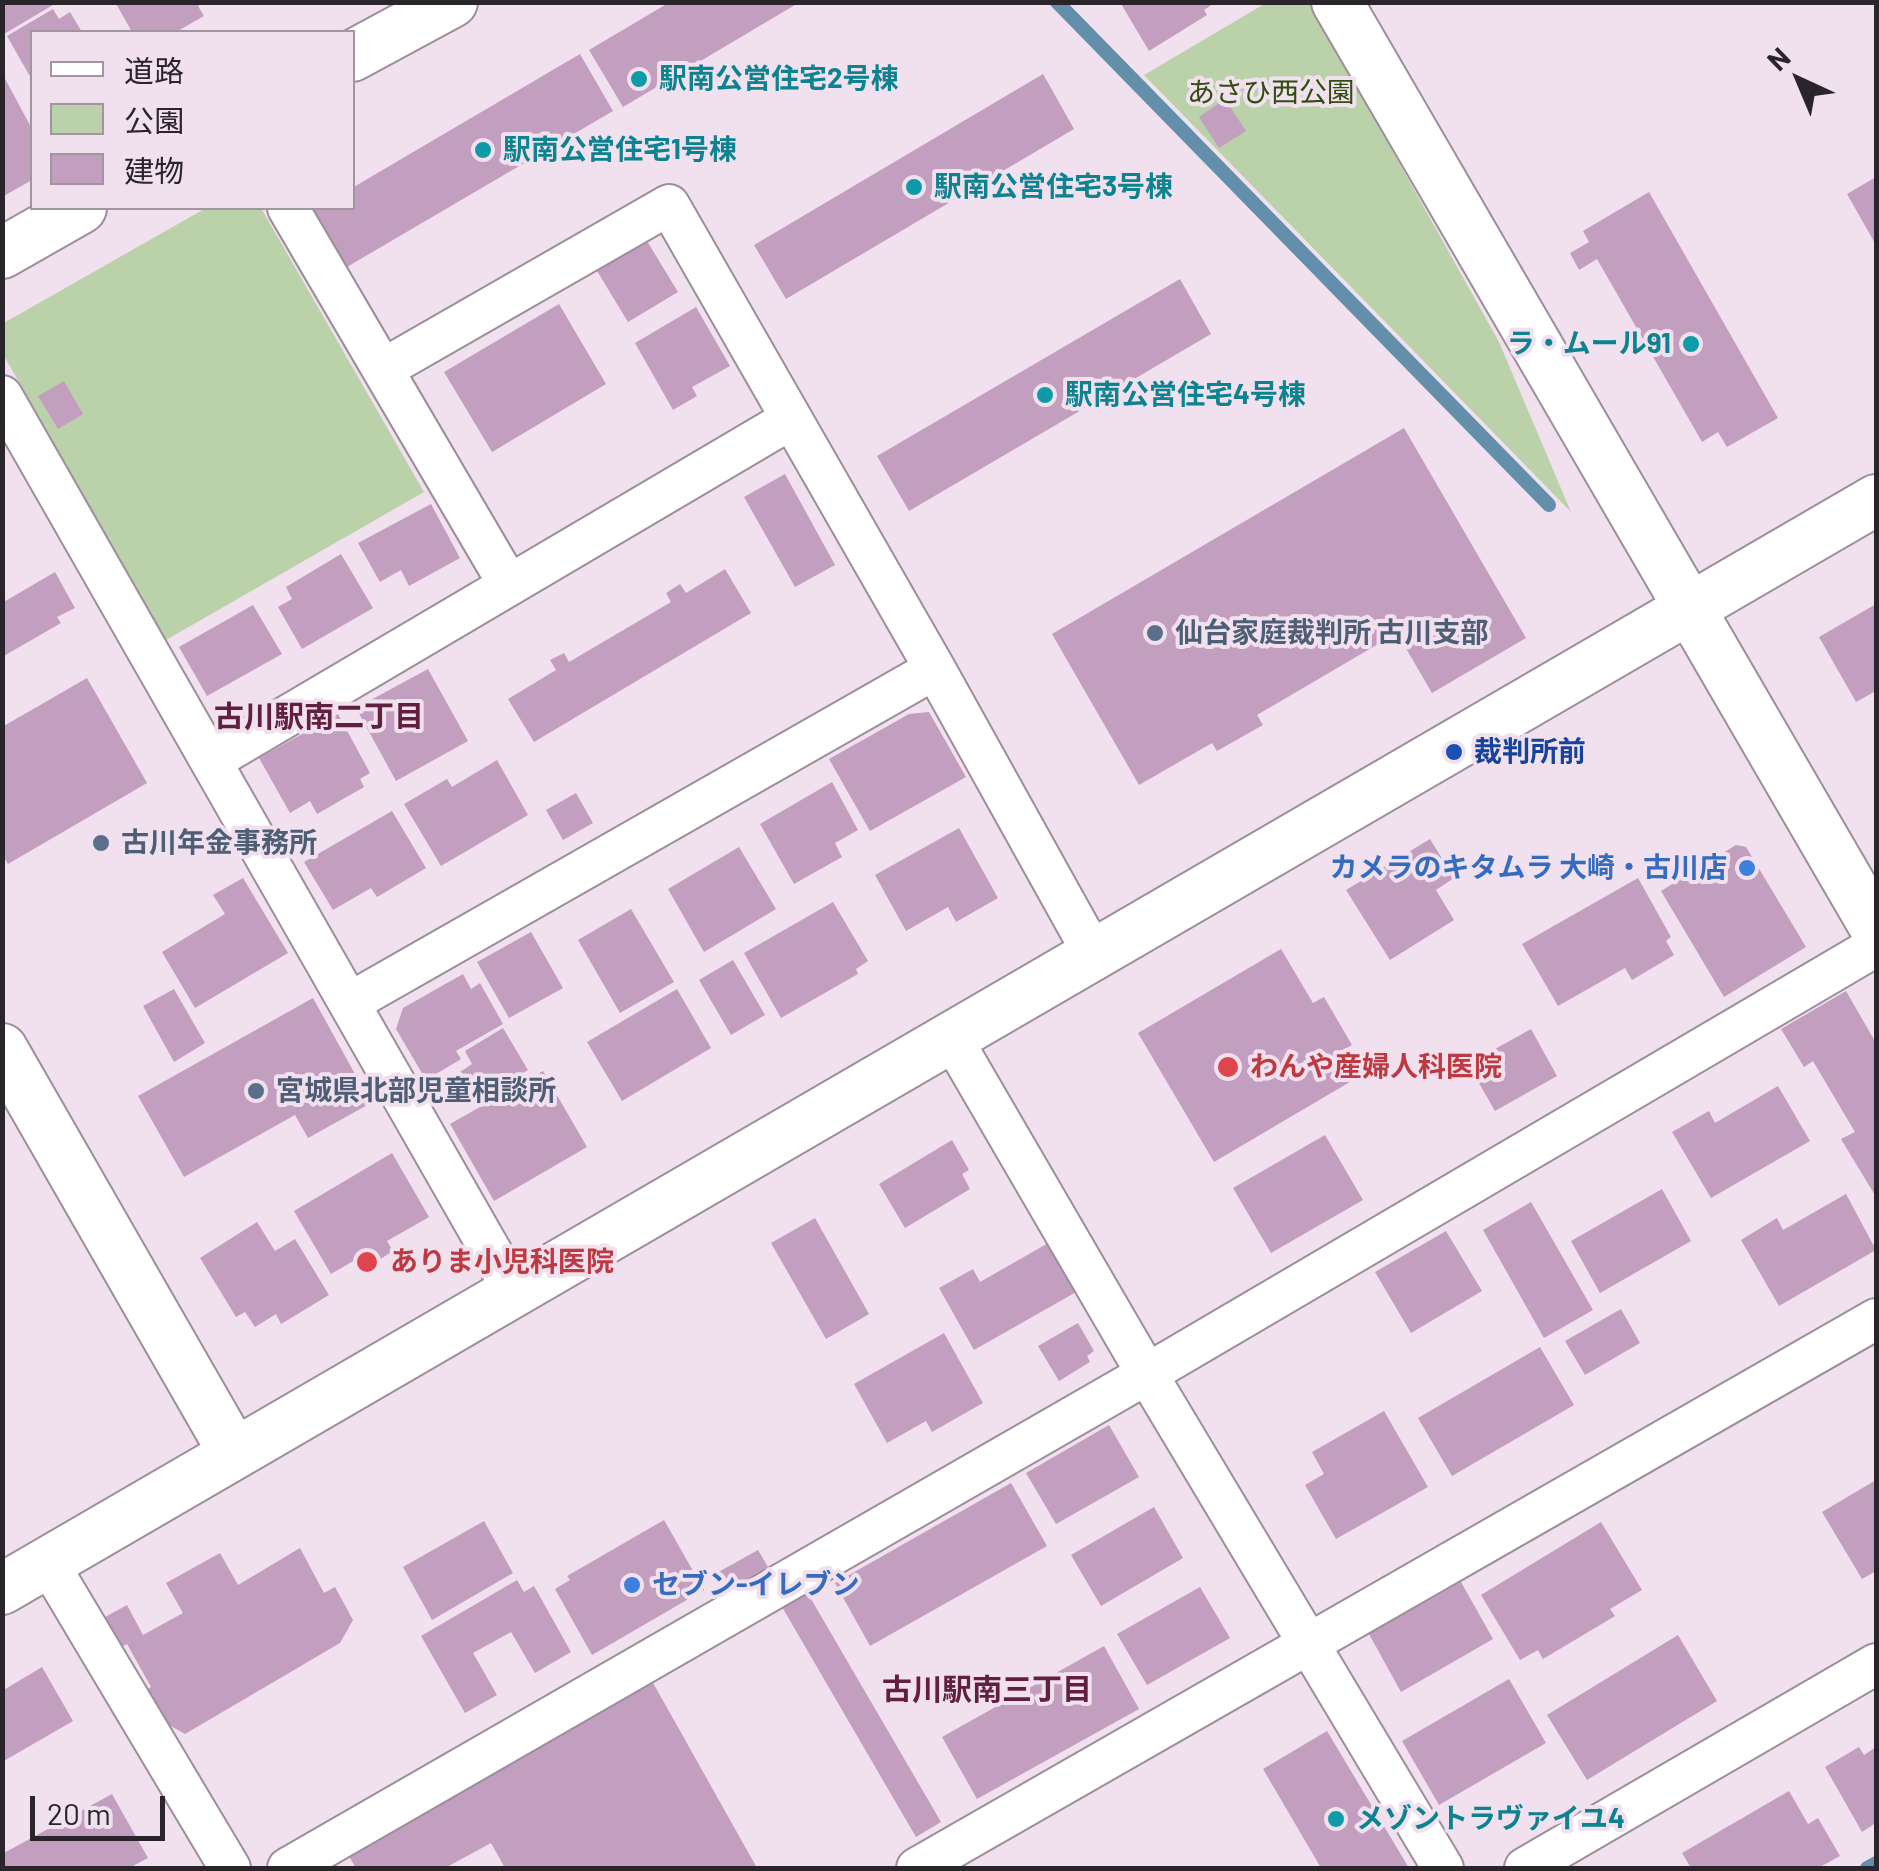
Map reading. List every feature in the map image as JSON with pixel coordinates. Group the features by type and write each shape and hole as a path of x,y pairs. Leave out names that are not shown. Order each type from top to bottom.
{"street":[{"path":"355,54 452,2"},
{"path":"1337,2 1876,929"},
{"path":"383,369 669,205 1094,955"},
{"path":"2,253 77,210"},
{"path":"289,210 508,586"},
{"path":"2,396 352,1002 513,1290"},
{"path":"211,760 791,419"},
{"path":"2,1589 1876,500"},
{"path":"352,1002 935,669"},
{"path":"288,1868 1147,1374 1876,946"},
{"path":"950,1037 1444,1868"},
{"path":"2,1049 234,1453"},
{"path":"917,1868 1876,1320"},
{"path":"48,1562 230,1868"},
{"path":"1525,1868 1876,1664"}],"green space":[{"name":"あさひ西公園","path":"1266,3 1310,3 1499,342 1571,512 1144,75"},
{"path":"202,210 262,210 424,492 166,640 3,354 2,324"}],"building":[{"path":"2,2 58,2 4,34"},
{"path":"115,2 203,2 198,6 204,16 180,30 131,30"},
{"name":"駅南公営住宅2号棟","path":"670,2 800,2 623,107 589,50"},
{"path":"1120,2 1216,2 1204,10 1207,15 1149,51"},
{"path":"53,9 59,19 70,12 81,30 30,30 30,76 7,36"},
{"name":"駅南公営住宅1号棟","path":"580,54 613,111 335,274 303,217 315,210 355,210 355,186"},
{"path":"2,73 30,125 30,181 2,197"},
{"name":"駅南公営住宅3号棟","path":"1043,74 1074,129 786,299 754,245"},
{"path":"1225,99 1246,131 1219,148 1199,117"},
{"path":"1876,177 1876,245 1847,194"},
{"name":"ラ・ムール91","path":"1649,192 1778,418 1727,447 1718,432 1702,442 1597,259 1579,270 1570,253 1589,242 1583,231"},
{"path":"647,241 678,292 628,322 597,271"},
{"name":"駅南公営住宅4号棟","path":"1180,279 1211,334 909,511 877,456"},
{"path":"559,304 606,384 492,452 444,372"},
{"path":"696,307 730,366 692,387 697,396 673,410 635,343"},
{"path":"64,381 83,414 58,429 38,396"},
{"path":"1404,428 1526,638 1432,693 1397,633 1257,715 1263,725 1217,751 1212,743 1139,785 1052,634"},
{"path":"785,474 835,565 795,587 744,497"},
{"path":"431,504 460,558 409,586 401,570 380,582 358,543"},
{"path":"341,554 373,608 302,649 278,607 292,599 286,587"},
{"path":"725,569 751,613 534,742 508,699 556,670 550,660 564,653 569,662 671,602 666,593 680,584 686,593"},
{"path":"55,572 75,608 57,617 61,623 2,657 2,603"},
{"path":"1876,604 1876,691 1856,702 1819,637"},
{"path":"253,605 282,654 207,696 179,647"},
{"path":"428,669 468,741 396,781 356,708"},
{"path":"87,678 147,783 8,864 2,855 2,727"},
{"path":"929,712 966,777 870,831 829,759 909,714"},
{"path":"338,714 370,773 360,779 364,787 317,814 310,801 290,813 259,758"},
{"path":"497,760 528,815 441,866 404,804 447,779 452,787"},
{"path":"832,782 858,830 835,843 842,857 794,884 760,824"},
{"path":"576,793 593,823 563,840 546,810"},
{"path":"392,811 426,868 377,897 371,888 333,910 304,862"},
{"path":"959,828 998,898 956,922 948,907 906,931 875,875"},
{"path":"1430,839 1454,878 1436,890 1454,920 1390,960 1346,890"},
{"path":"1736,845 1746,847 1806,947 1724,997 1661,891"},
{"path":"739,847 776,909 704,952 668,889"},
{"path":"243,878 288,953 195,1008 162,952 225,914 213,895"},
{"path":"1638,878 1671,937 1666,941 1674,955 1632,980 1625,968 1558,1006 1522,944"},
{"path":"833,902 868,961 856,969 858,974 781,1018 744,953"},
{"path":"631,909 674,982 620,1013 578,940"},
{"path":"531,932 563,988 509,1018 477,962"},
{"path":"1281,949 1313,1003 1324,997 1352,1045 1339,1052 1355,1079 1214,1162 1138,1033"},
{"path":"733,960 765,1015 731,1035 699,980"},
{"path":"463,974 471,989 480,983 503,1024 456,1051 461,1059 426,1080 396,1029 403,1008"},
{"path":"174,989 205,1043 174,1062 143,1006"},
{"path":"677,989 711,1048 622,1101 587,1042"},
{"path":"1846,991 1876,1043 1876,1197 1841,1139 1855,1132 1813,1061 1804,1067 1781,1029"},
{"path":"313,998 371,1103 308,1138 295,1115 184,1177 138,1096"},
{"path":"503,1028 528,1070 476,1101 460,1072 472,1064 465,1051"},
{"path":"1531,1029 1557,1076 1495,1111 1468,1064"},
{"path":"543,1071 587,1147 494,1201 450,1124"},
{"path":"1778,1086 1810,1141 1711,1198 1672,1132 1709,1111 1715,1123"},
{"path":"1325,1135 1363,1200 1271,1253 1233,1188"},
{"path":"952,1140 969,1170 962,1174 970,1189 905,1228 879,1184"},
{"path":"392,1153 429,1217 387,1241 393,1251 374,1263 367,1253 331,1274 294,1211"},
{"path":"1662,1189 1691,1241 1600,1293 1571,1241"},
{"path":"1846,1194 1876,1250 1779,1306 1741,1240 1777,1218 1783,1230"},
{"path":"1531,1202 1593,1310 1544,1338 1483,1230"},
{"path":"815,1218 869,1314 826,1339 771,1243"},
{"path":"257,1222 275,1251 295,1239 329,1295 281,1324 276,1314 255,1327 245,1312 236,1317 200,1258"},
{"path":"1446,1231 1482,1291 1411,1333 1375,1272"},
{"path":"1050,1242 1078,1291 974,1350 939,1288 973,1269 980,1282"},
{"path":"1621,1309 1640,1343 1585,1375 1565,1341"},
{"path":"1078,1323 1094,1351 1087,1356 1090,1362 1059,1381 1038,1346"},
{"path":"944,1333 983,1403 932,1432 926,1421 887,1443 854,1384"},
{"path":"1540,1347 1574,1405 1452,1476 1418,1418"},
{"path":"1384,1411 1428,1487 1336,1539 1305,1485 1324,1474 1312,1452"},
{"path":"1109,1425 1139,1477 1056,1524 1026,1473"},
{"path":"1876,1480 1876,1571 1862,1579 1822,1512"},
{"path":"1011,1483 1047,1546 870,1646 835,1583"},
{"path":"1154,1507 1183,1558 1101,1606 1071,1555"},
{"name":"セブン-イレブン","path":"664,1520 704,1590 592,1655 555,1589 570,1580 567,1576"},
{"path":"484,1521 513,1573 432,1620 403,1567"},
{"path":"1601,1522 1642,1590 1610,1609 1615,1616 1543,1659 1538,1650 1520,1660 1481,1595"},
{"path":"300,1548 324,1593 335,1587 353,1620 340,1643 185,1734 169,1725 163,1729 144,1691 151,1687 127,1644 112,1652 96,1622 127,1605 143,1635 183,1613 166,1583 220,1553 238,1585"},
{"path":"758,1550 768,1567 723,1592 713,1575"},
{"path":"517,1580 524,1592 534,1586 571,1652 535,1673 511,1632 473,1653 497,1695 465,1713 421,1636"},
{"path":"1461,1582 1493,1639 1401,1692 1369,1634"},
{"path":"1200,1587 1230,1638 1147,1685 1117,1634"},
{"path":"807,1592 941,1822 916,1837 782,1607"},
{"path":"1678,1635 1717,1701 1587,1780 1547,1715"},
{"path":"1104,1646 1139,1709 977,1799 942,1737"},
{"path":"42,1667 73,1721 2,1762 2,1691"},
{"path":"1509,1679 1546,1743 1439,1805 1402,1741"},
{"path":"652,1681 757,1868 505,1868 491,1843 445,1868 356,1868 347,1853"},
{"name":"メゾントラヴァイユ4","path":"1327,1731 1409,1868 1321,1868 1263,1769"},
{"path":"1859,1747 1864,1755 1876,1747 1876,1823 1862,1832 1825,1767"},
{"path":"1789,1791 1808,1824 1818,1818 1840,1856 1818,1868 1691,1868 1682,1853"},
{"path":"112,1794 148,1858 129,1868 2,1868 2,1854"}],"waterway":[{"path":"1057,2 1549,505"},
{"path":"1867,1868 1876,1863"}],"place":[{"name":"駅南公営住宅2号棟","path":"639,79"},
{"name":"駅南公営住宅1号棟","path":"483,150"},
{"name":"駅南公営住宅3号棟","path":"914,187"},
{"name":"ラ・ムール91","path":"1691,344"},
{"name":"駅南公営住宅4号棟","path":"1045,395"},
{"name":"仙台家庭裁判所 古川支部","path":"1155,633"},
{"name":"裁判所前","path":"1454,752"},
{"name":"古川年金事務所","path":"101,843"},
{"name":"カメラのキタムラ 大崎・古川店","path":"1747,868"},
{"name":"わんや産婦人科医院","path":"1228,1067"},
{"name":"宮城県北部児童相談所","path":"256,1091"},
{"name":"ありま小児科医院","path":"367,1262"},
{"name":"セブン-イレブン","path":"632,1585"},
{"name":"メゾントラヴァイユ4","path":"1336,1819"}],"district":[{"name":"古川駅南二丁目","path":"319,717"},
{"name":"古川駅南三丁目","path":"987,1690"}]}
